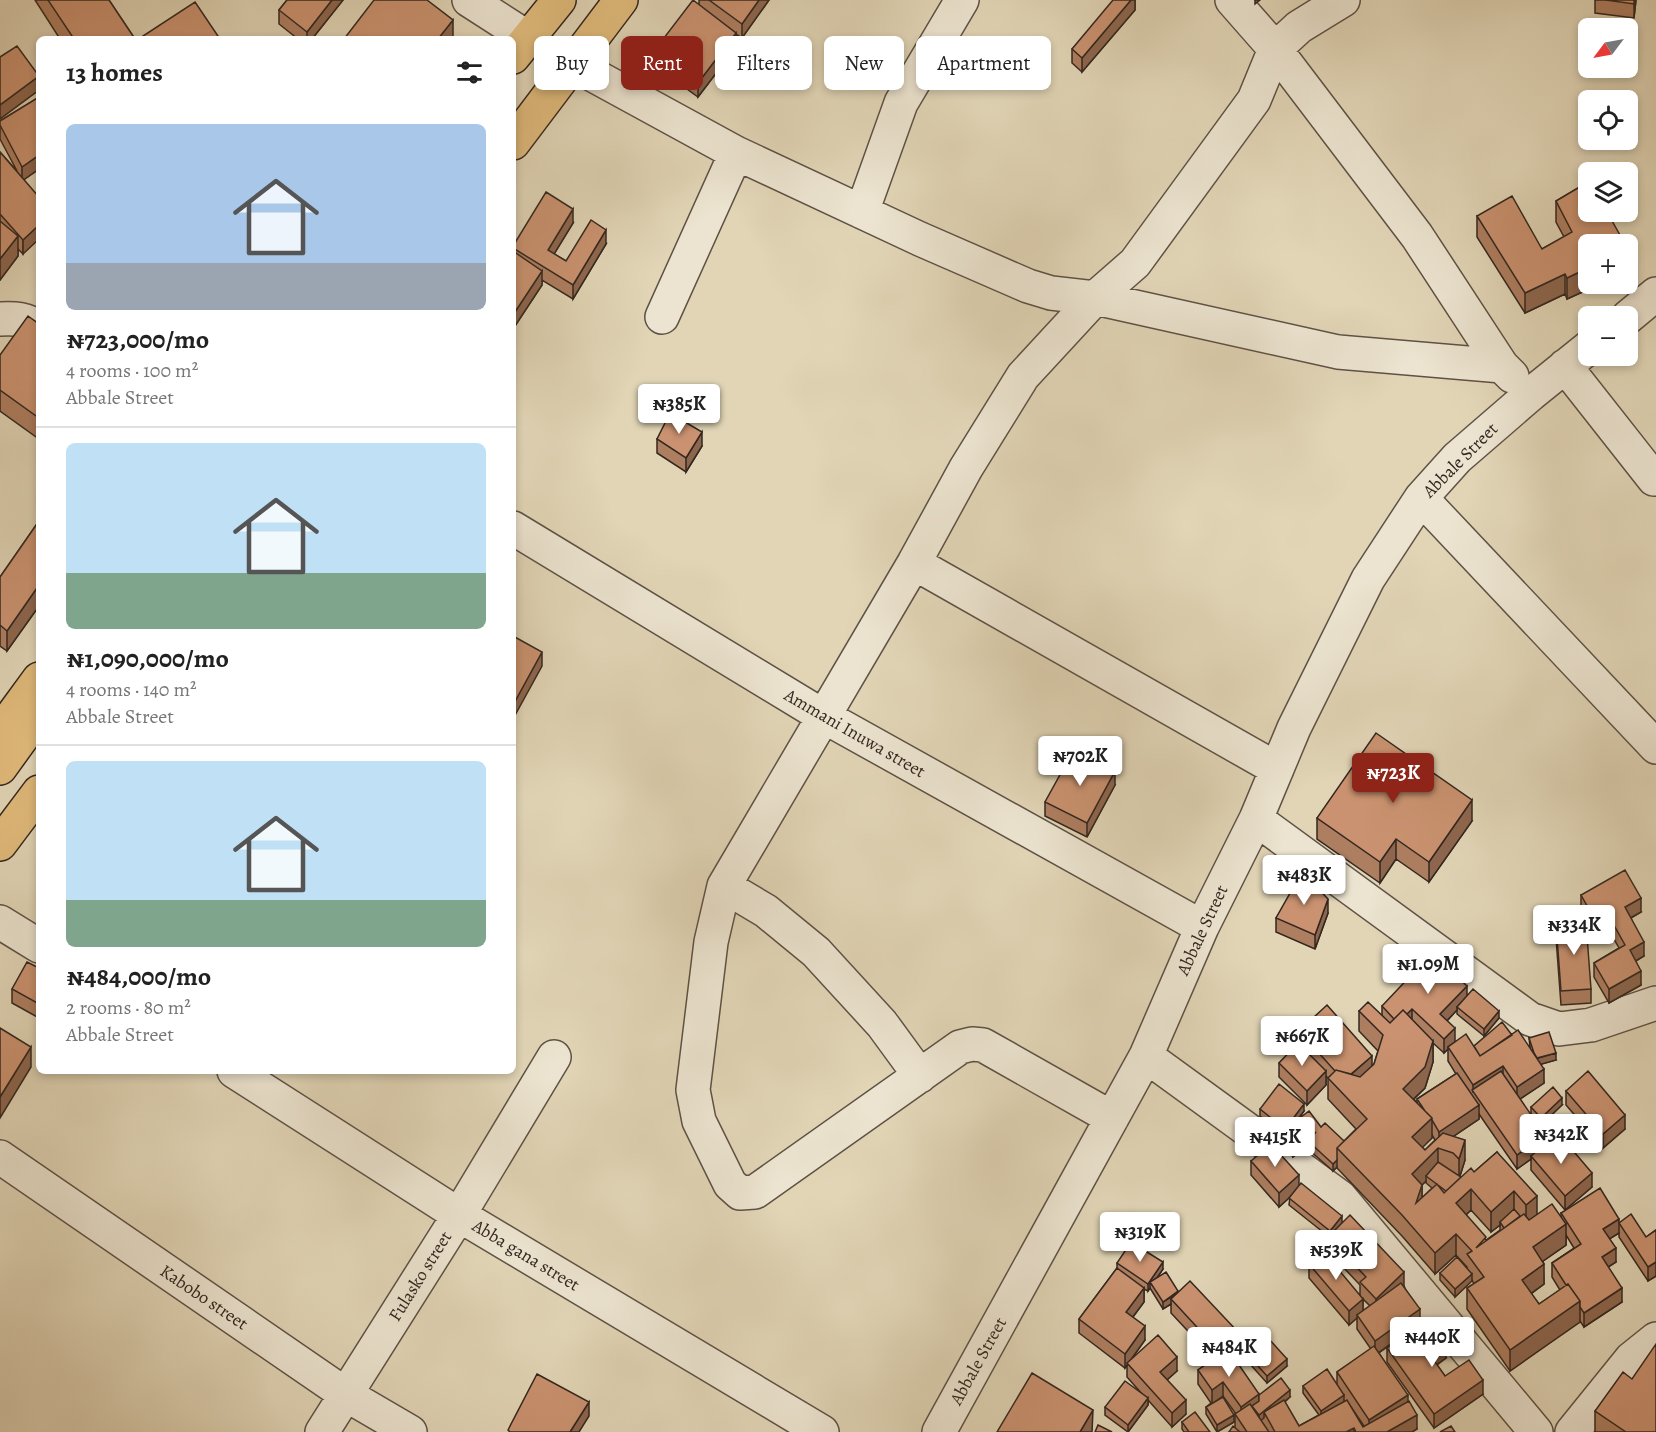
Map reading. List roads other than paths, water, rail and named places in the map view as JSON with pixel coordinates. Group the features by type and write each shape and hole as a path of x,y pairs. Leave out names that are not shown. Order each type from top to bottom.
{"highway":[{"path":"520,48 559,0"},
{"path":"594,36 621,0"},
{"path":"516,139 553,90"},
{"path":"0,732 36,683"},
{"path":"0,768 36,718"},
{"path":"0,844 36,796"}],"street":[{"path":"469,0 507,36"},
{"path":"862,212 901,103 962,0"},
{"path":"1232,0 1275,49 1417,236 1502,366 1531,394"},
{"path":"1112,1118 983,1045 972,1044 960,1047 755,1192 740,1193 730,1184 699,1121 693,1090 711,942 724,886 914,563 966,468 1023,376 1095,298 1135,262 1247,109 1266,76 1275,49 1299,27 1343,0"},
{"path":"609,84 736,153 1028,286 1051,293 1095,298 1338,352 1502,366"},
{"path":"662,317 736,153"},
{"path":"1638,309 1656,294"},
{"path":"0,319 16,318 36,326"},
{"path":"1577,357 1654,480"},
{"name":"Abbale Street","path":"939,1432 1146,1056 1202,927 1256,819 1294,728 1368,579 1421,498 1457,458 1577,357"},
{"path":"1421,498 1656,747"},
{"name":"Ammani Inuwa street","path":"516,530 823,716 1202,927"},
{"path":"914,563 1277,770"},
{"path":"1256,819 1530,1018 1559,1029 1592,1025 1656,1003"},
{"path":"724,886 766,911 816,952 882,1024 920,1076"},
{"path":"0,922 36,944"},
{"path":"1146,1056 1340,1197 1536,1432"},
{"name":"Fulasko street","path":"322,1432 459,1215 554,1057"},
{"name":"Abba gana street","path":"239,1074 459,1215 822,1432"},
{"name":"Kabobo street","path":"0,1157 345,1394 410,1432"},
{"path":"1572,1432 1631,1359 1656,1339"}]}
